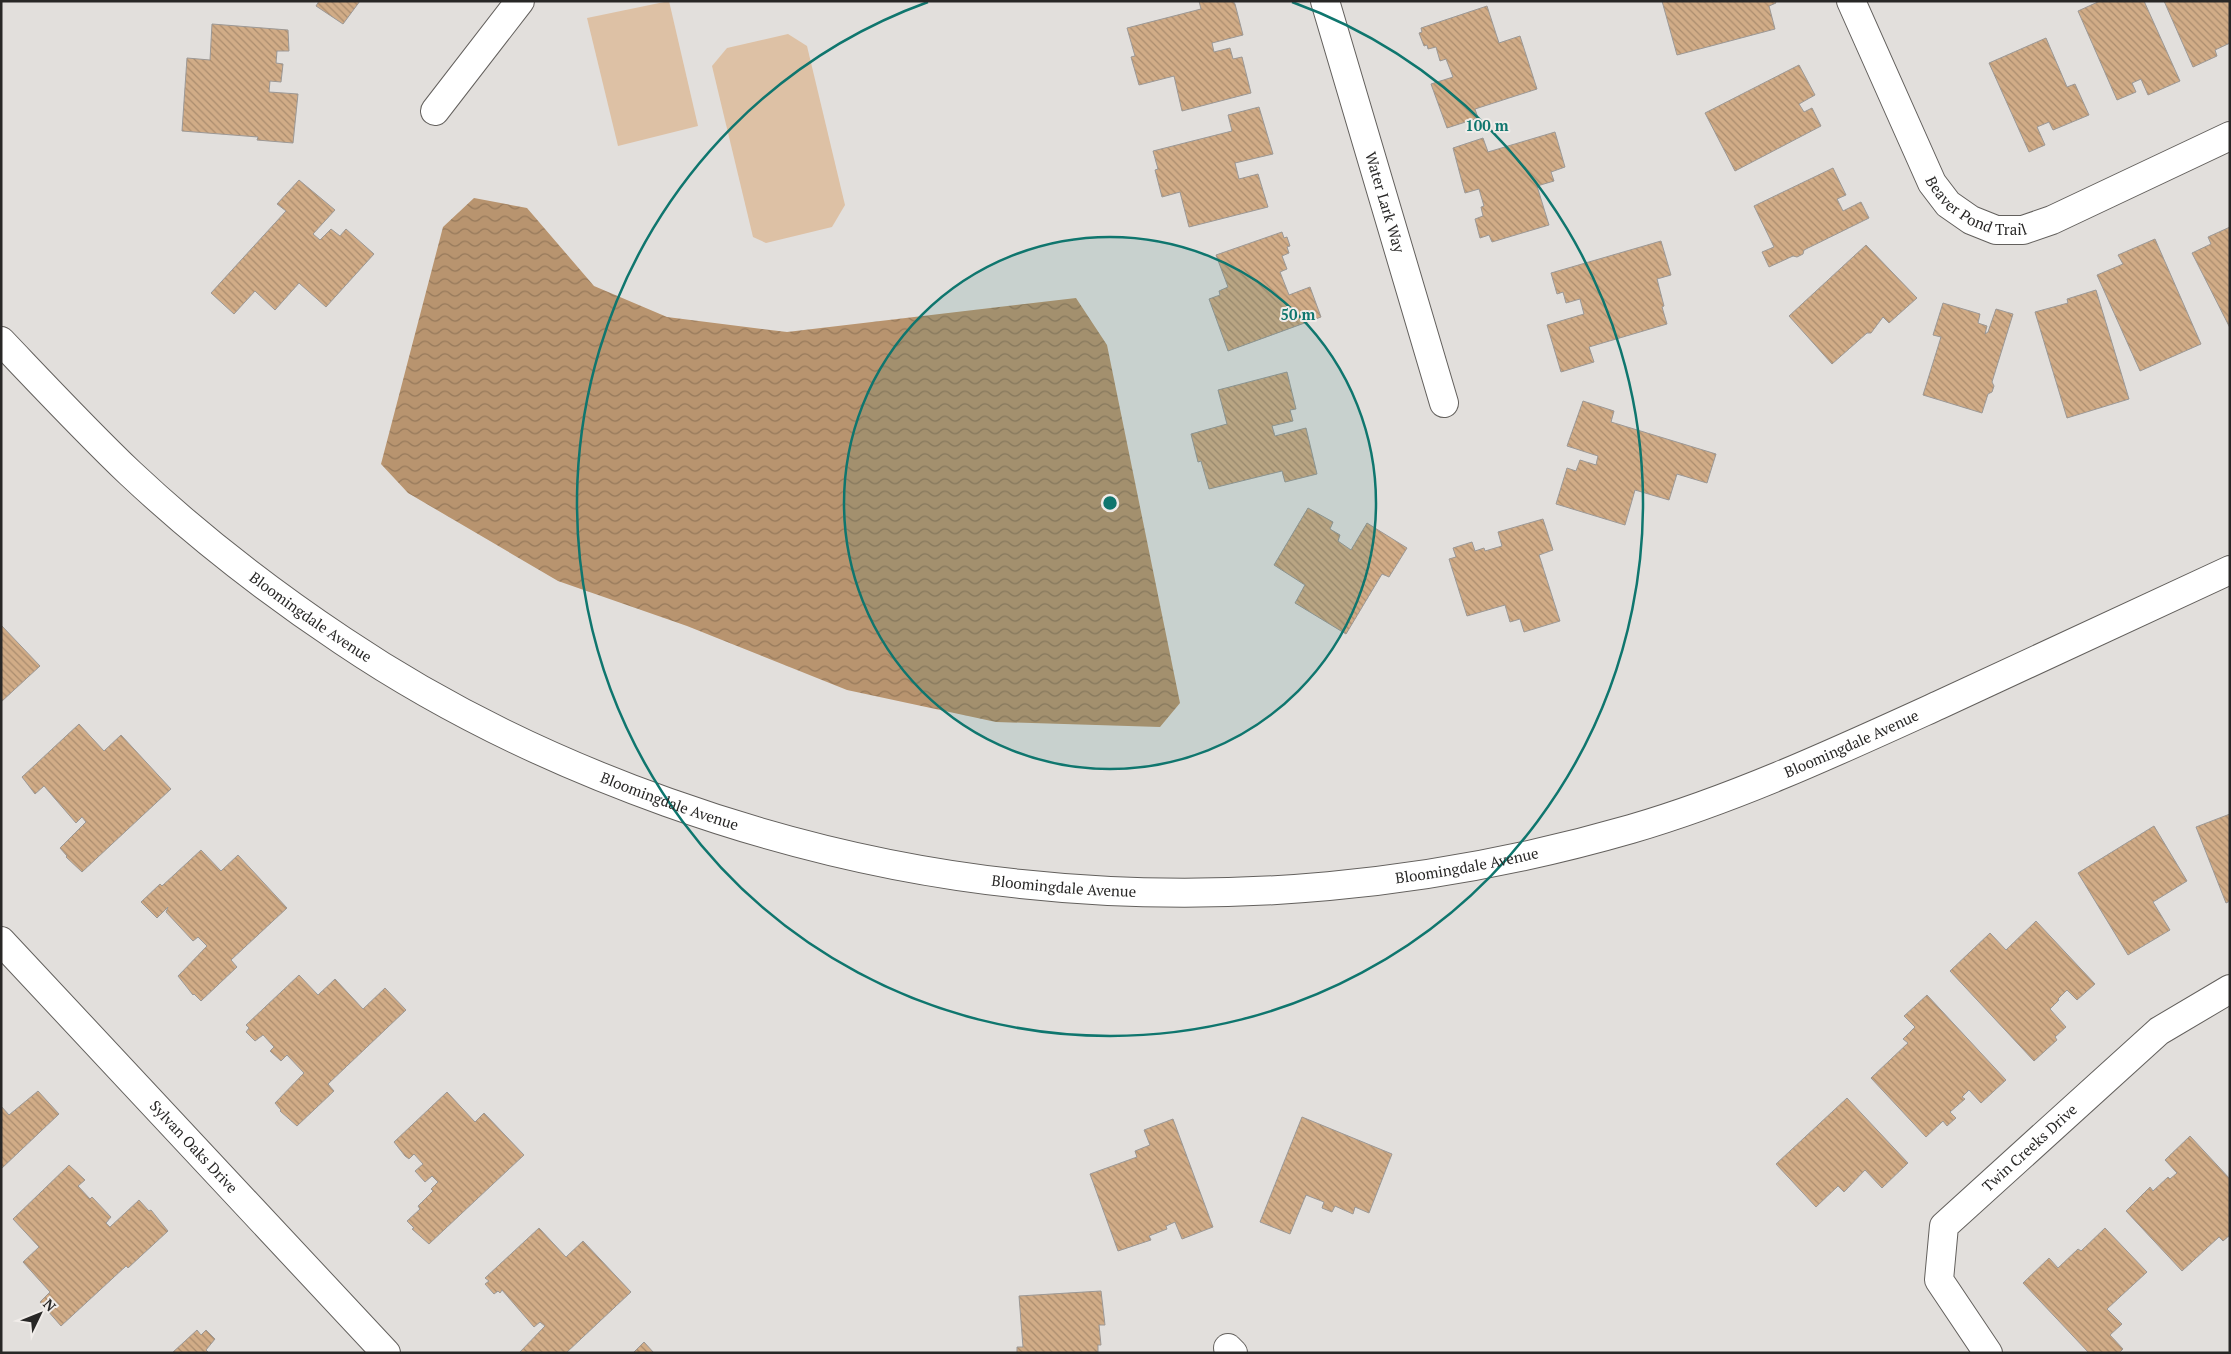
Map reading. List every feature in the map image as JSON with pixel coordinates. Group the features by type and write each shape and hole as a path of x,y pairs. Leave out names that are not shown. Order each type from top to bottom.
{"street":[{"path":"435,111 520,1"},
{"name":"Water Lark Way","path":"1325,1 1444,403"},
{"name":"Beaver Pond Trail","path":"1851,1 1932,183 1948,204 1970,220 1996,230 2023,230 2052,220 2230,136"},
{"name":"Bloomingdale Avenue","path":"1,341 132,475 233,562 348,644 464,713 546,753 603,777 661,800 720,819 839,852 1019,884 1141,891 1205,892 1314,887 1456,870 1584,841 1662,820 1768,781 2230,570"},
{"name":"Sylvan Oaks Drive","path":"1,941 386,1353"},
{"name":"Twin Creeks Drive","path":"1988,1353 1939,1280 1944,1226 2159,1031 2230,988"}],"shaded area":[{"path":"669,1 698,126 618,146 587,18"},
{"path":"788,34 807,46 845,205 832,227 766,243 753,237 712,66 727,48"}],"water":[{"path":"474,198 527,208 594,286 667,317 787,332 1076,298 1107,345 1180,703 1160,727 996,722 847,690 687,626 558,581 408,493 381,464 443,227"}],"building":[{"path":"319,1 360,1 343,24 316,6"},
{"path":"1199,1 1233,1 1235,4 1243,35 1212,43 1214,52 1230,48 1233,59 1242,57 1251,93 1182,111 1174,76 1139,85 1131,57 1135,56 1127,28 1201,9"},
{"path":"1662,1 1775,1 1776,3 1769,6 1775,29 1677,55"},
{"path":"2100,1 2144,1 2180,81 2148,95 2141,79 2132,83 2136,92 2117,100 2078,11"},
{"path":"2164,1 2230,1 2230,43 2215,50 2217,56 2193,67"},
{"path":"1487,6 1499,43 1520,36 1537,89 1475,109 1478,118 1447,128 1431,84 1453,77 1446,59 1440,61 1436,47 1428,49 1427,45 1424,46 1419,33 1422,32 1421,28"},
{"path":"212,24 288,30 289,51 277,51 276,63 283,64 281,82 270,81 269,92 298,94 293,143 257,140 258,137 182,131 187,58 210,60"},
{"path":"2046,38 2067,87 2075,84 2089,115 2053,130 2049,122 2037,127 2045,145 2029,152 1989,63"},
{"path":"1799,65 1815,95 1799,104 1804,112 1812,108 1821,126 1735,171 1705,113"},
{"path":"1259,107 1273,154 1235,163 1239,179 1258,174 1268,207 1189,227 1180,192 1162,197 1155,170 1158,169 1153,151 1232,131 1228,115"},
{"path":"1555,132 1565,167 1551,172 1554,181 1537,186 1549,225 1492,242 1489,235 1480,238 1475,219 1483,216 1481,207 1484,206 1479,189 1465,193 1453,148 1483,138 1488,152"},
{"path":"1833,168 1846,195 1837,199 1843,211 1861,202 1869,218 1804,250 1803,254 1797,257 1793,256 1769,267 1762,252 1774,247 1754,206"},
{"path":"299,180 335,210 313,234 320,240 331,229 340,236 346,229 374,254 326,307 299,283 275,310 255,291 234,314 211,293 286,211 277,204"},
{"path":"2230,227 2230,328 2192,253 2211,244 2208,237"},
{"path":"1282,232 1284,238 1287,237 1290,246 1287,247 1289,253 1282,256 1287,269 1280,272 1289,295 1310,287 1321,317 1228,351 1209,299 1220,295 1219,291 1228,287 1216,255"},
{"path":"2155,239 2201,344 2140,371 2097,275 2123,264 2118,255"},
{"path":"1661,241 1671,275 1657,279 1667,324 1589,347 1594,362 1561,372 1547,325 1584,314 1580,299 1566,303 1563,292 1557,294 1551,273"},
{"path":"1866,245 1917,298 1889,323 1883,317 1871,333 1867,333 1832,364 1789,316"},
{"path":"2096,290 2129,399 2067,418 2035,312 2068,303 2067,299"},
{"path":"1943,303 1980,314 1978,323 1987,326 1985,334 1988,332 1996,309 2013,314 1992,382 1994,386 1992,392 1988,394 1982,413 1923,395 1941,337 1933,335"},
{"path":"1287,372 1296,409 1290,410 1293,421 1272,426 1275,436 1306,428 1317,474 1285,482 1282,471 1209,489 1201,461 1198,462 1191,434 1227,424 1218,390"},
{"path":"1583,401 1614,411 1611,422 1716,454 1707,483 1677,474 1669,500 1635,490 1625,525 1556,504 1567,468 1576,471 1580,460 1596,465 1598,456 1567,446"},
{"path":"1308,508 1333,522 1330,529 1340,535 1338,541 1351,550 1367,523 1407,548 1389,577 1382,574 1346,634 1295,603 1305,585 1274,565"},
{"path":"1543,519 1553,550 1539,555 1560,621 1524,632 1520,619 1510,622 1505,605 1467,616 1449,559 1456,557 1453,548 1472,542 1475,551 1484,548 1485,551 1502,546 1498,532"},
{"path":"1,625 40,666 1,702"},
{"path":"79,724 104,751 121,735 171,789 82,872 66,857 60,848 86,822 82,817 76,823 44,786 35,794 22,777"},
{"path":"2230,814 2230,901 2226,903 2196,827"},
{"path":"2154,826 2187,881 2153,902 2170,930 2128,955 2078,873"},
{"path":"201,850 221,871 238,855 287,908 231,960 237,967 201,1001 193,995 178,976 207,946 198,937 193,941 166,912 168,907 157,918 141,902 160,884 162,886"},
{"path":"2036,921 2095,984 2077,1000 2067,990 2050,1009 2066,1027 2055,1037 2057,1040 2034,1061 1950,971 1990,933 2006,950"},
{"path":"299,975 318,995 335,979 363,1009 385,988 406,1010 328,1084 334,1091 297,1126 280,1111 275,1103 304,1073 287,1055 281,1061 270,1051 274,1047 263,1035 255,1041 246,1032 249,1028 246,1025"},
{"path":"1927,995 2006,1080 1981,1103 1969,1090 1962,1097 1965,1099 1950,1112 1956,1118 1947,1126 1943,1121 1926,1137 1871,1078 1908,1043 1903,1039 1915,1027 1904,1016"},
{"path":"38,1091 59,1114 1,1169 1,1106 9,1115"},
{"path":"447,1092 475,1122 484,1113 524,1155 429,1244 412,1229 414,1228 407,1221 420,1209 418,1206 433,1191 431,1189 438,1182 432,1176 425,1182 415,1171 423,1164 414,1154 409,1159 405,1156 394,1142"},
{"path":"1847,1098 1908,1163 1882,1188 1865,1170 1844,1192 1838,1186 1816,1207 1776,1164"},
{"path":"1302,1117 1392,1154 1369,1213 1355,1207 1353,1214 1335,1206 1332,1212 1322,1208 1324,1202 1306,1195 1290,1234 1260,1222"},
{"path":"1173,1119 1213,1227 1182,1239 1175,1222 1166,1226 1167,1229 1149,1236 1151,1240 1118,1251 1090,1174 1137,1157 1135,1151 1150,1145 1144,1130"},
{"path":"2190,1136 2230,1179 2230,1235 2223,1241 2219,1237 2182,1271 2126,1211 2150,1187 2153,1191 2168,1177 2170,1179 2177,1173 2165,1160"},
{"path":"69,1165 85,1180 78,1186 90,1199 92,1197 111,1217 106,1223 110,1227 139,1200 149,1211 151,1210 168,1231 128,1268 126,1266 61,1326 40,1302 50,1292 23,1262 39,1247 13,1219"},
{"path":"539,1228 566,1257 583,1241 631,1292 566,1353 519,1353 545,1326 540,1322 534,1327 502,1290 500,1293 498,1291 494,1294 485,1284 489,1281 485,1278"},
{"path":"2105,1228 2147,1272 2107,1309 2122,1324 2110,1335 2123,1349 2119,1353 2089,1353 2023,1283 2049,1258 2058,1268 2078,1249 2081,1251"},
{"path":"1101,1291 1105,1325 1099,1325 1101,1345 1098,1345 1098,1353 1017,1353 1017,1347 1023,1347 1019,1296"},
{"path":"197,1330 201,1335 206,1330 215,1339 206,1350 209,1353 172,1353"},
{"path":"644,1342 654,1353 633,1353"}]}
